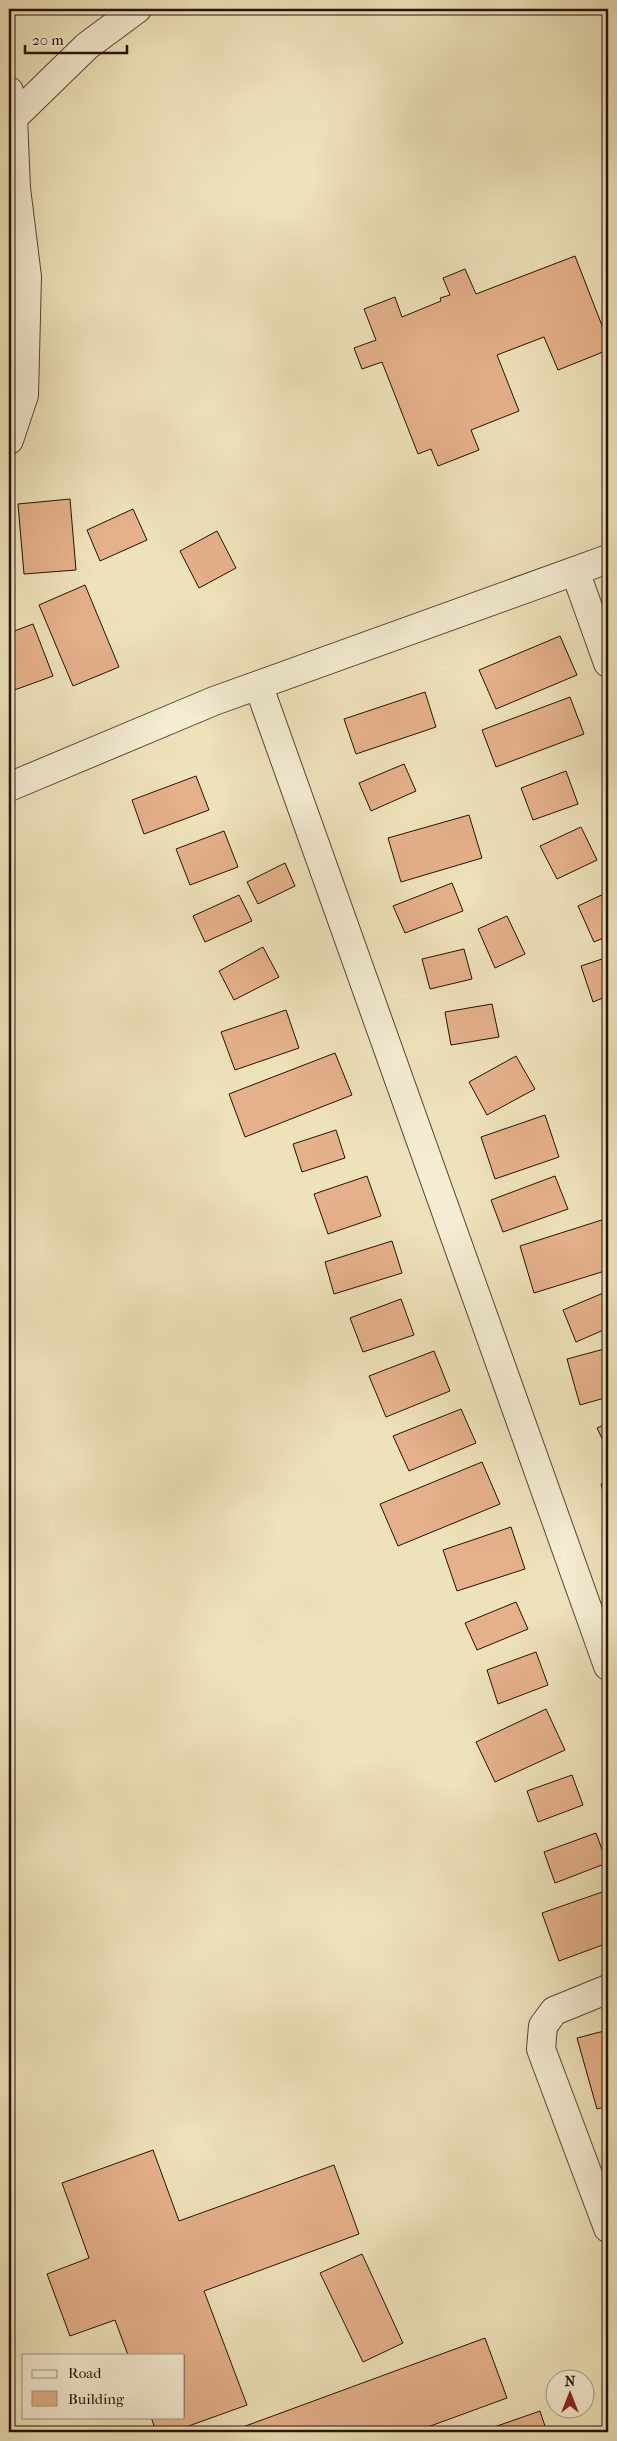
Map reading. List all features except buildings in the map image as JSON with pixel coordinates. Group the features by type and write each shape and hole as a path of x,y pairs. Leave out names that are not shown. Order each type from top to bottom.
{"street":[{"path":"13,118 87,46 137,9"},
{"path":"9,91 13,118 16,188 26,277 24,394 9,440"},
{"path":"9,787 214,702 608,559"},
{"path":"575,571 608,663"},
{"path":"259,687 608,1666"},
{"path":"608,1989 554,2011 542,2026 541,2049 608,2228"}]}
